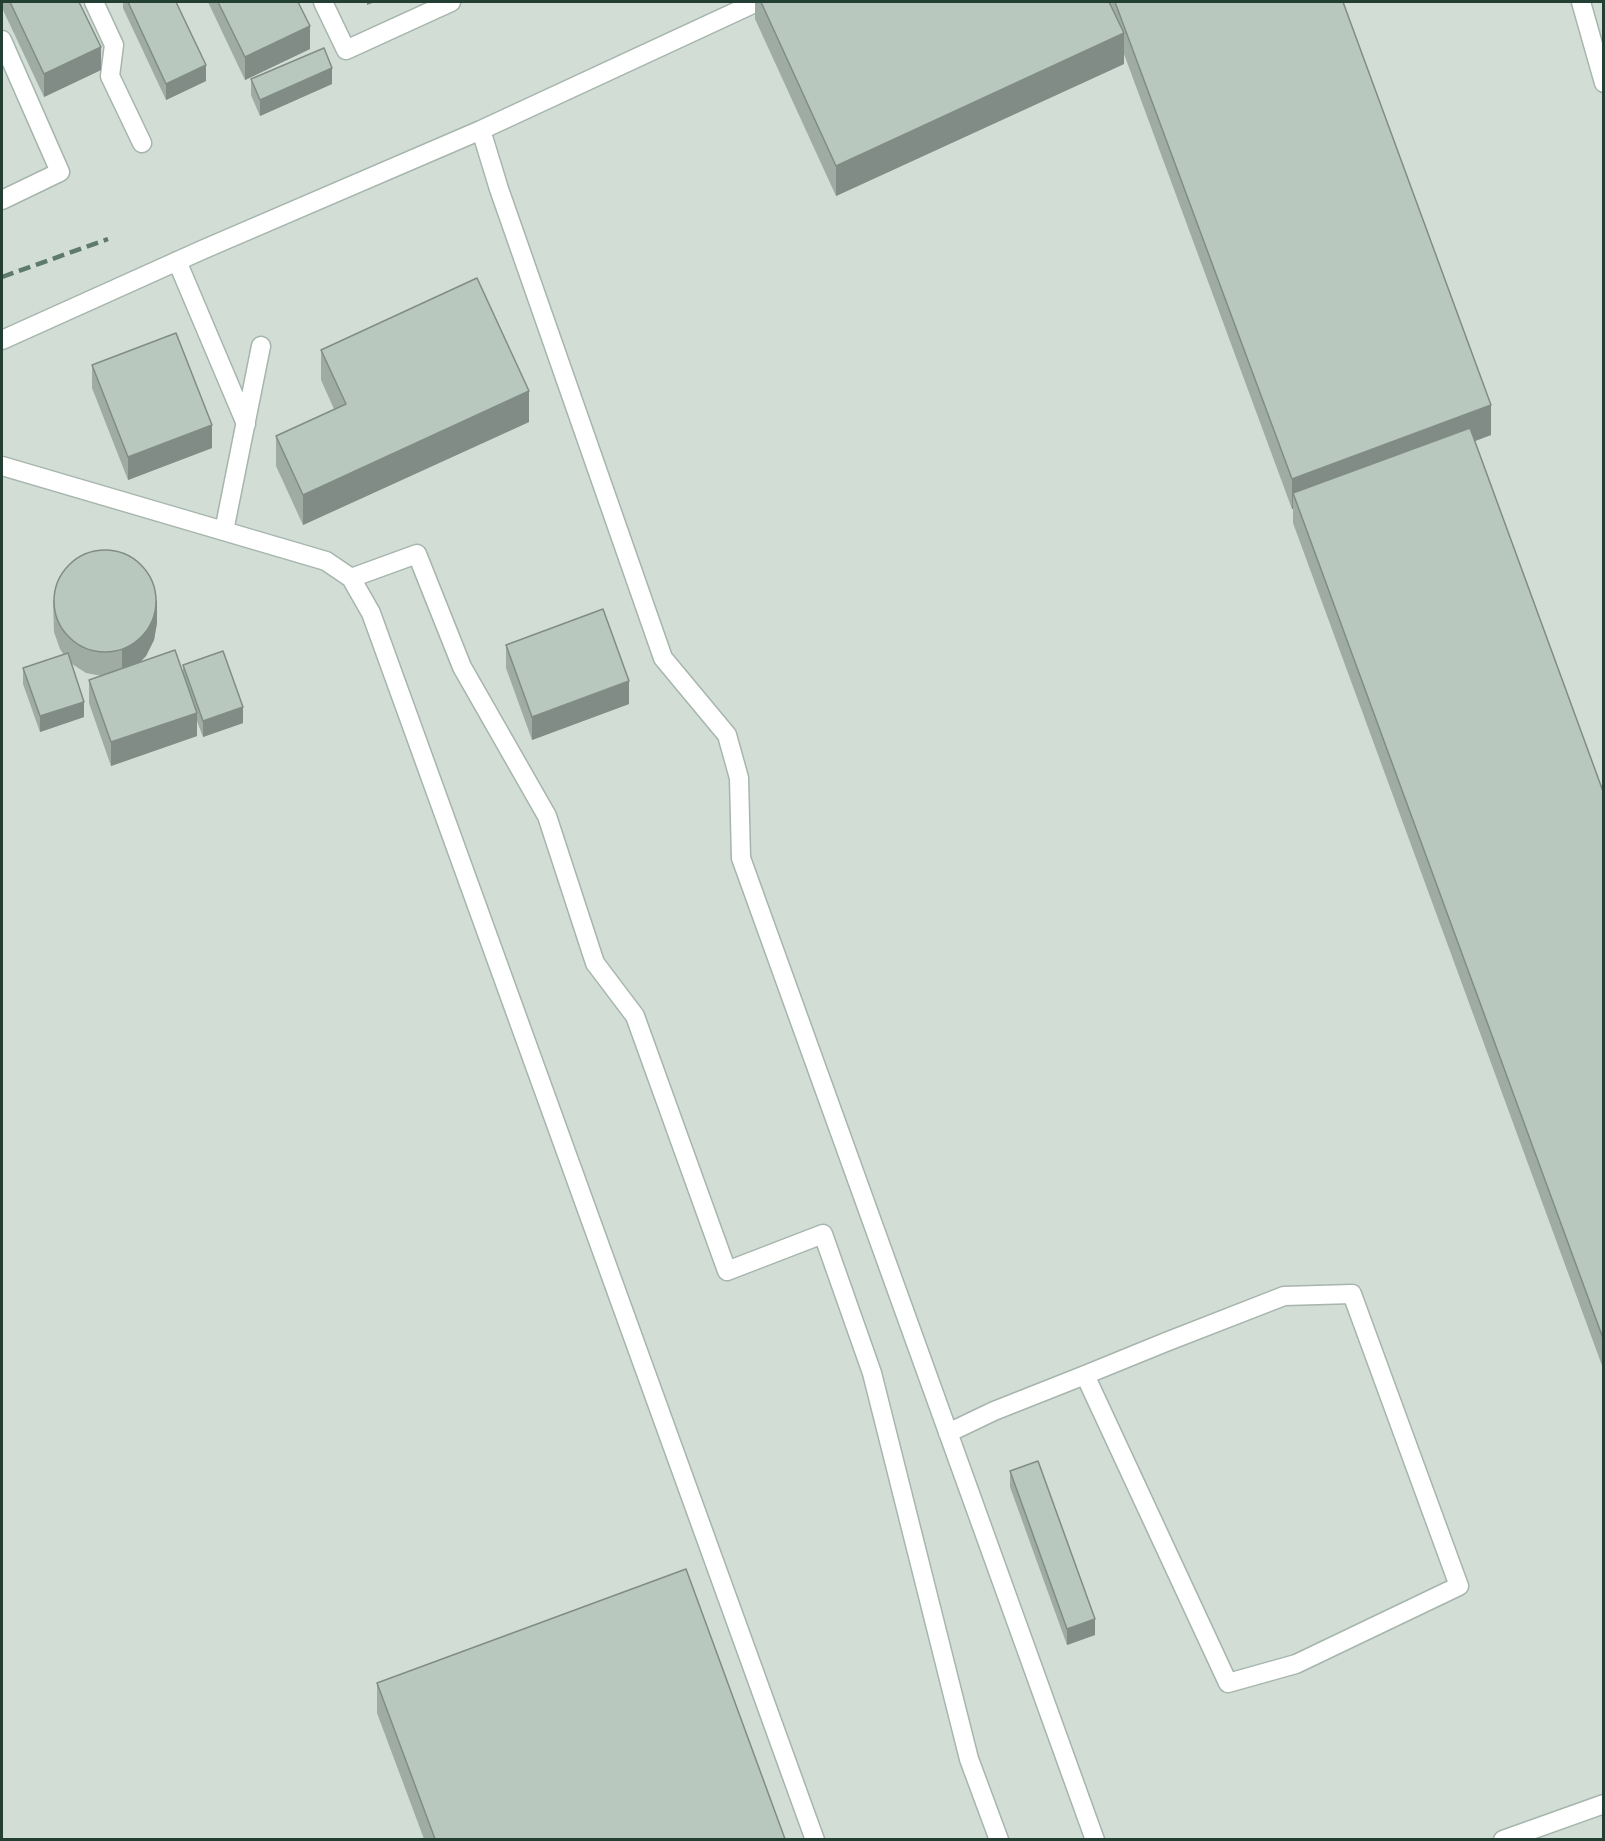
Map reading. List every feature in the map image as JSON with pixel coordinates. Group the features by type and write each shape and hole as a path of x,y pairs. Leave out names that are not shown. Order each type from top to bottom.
{"lane":[{"path":"94,2 114,45 110,76 142,143"},
{"path":"323,2 346,50 451,2"},
{"path":"2,340 177,261 481,130 757,2"},
{"path":"1581,2 1604,83"},
{"path":"2,40 60,172 2,200"},
{"path":"481,130 663,658 727,735 739,778 741,858 1095,1839"},
{"path":"177,261 246,424"},
{"path":"224,531 261,346"},
{"path":"2,466 326,561 351,578 371,613 815,1839"},
{"path":"351,578 417,554 462,667 547,816 595,963 635,1016 728,1271 823,1234 872,1372 969,1759 999,1839"},
{"path":"948,1433 994,1411 1284,1296 1352,1294 1459,1586 1296,1664 1228,1683 1085,1375"},
{"path":"1503,1839 1604,1804"}],"shaded area":[{"path":"2,2 1603,2 1603,1839 2,1840"}],"building":[{"path":"10,2 79,2 101,47 44,74"},
{"path":"128,2 176,2 206,65 166,84"},
{"path":"218,2 298,2 310,26 245,57"},
{"path":"761,2 1109,2 1124,33 836,166"},
{"path":"1115,2 1343,2 1491,405 1292,479"},
{"path":"324,48 332,68 260,100 251,79"},
{"path":"477,278 529,391 303,495 276,436 346,404 321,350"},
{"path":"176,333 212,425 128,457 92,365"},
{"path":"1470,428 1604,794 1604,1341 1293,493"},
{"path":"105,550 125,554 141,565 152,581 156,601 152,621 141,637 125,648 105,652 85,648 69,637 58,621 54,601 58,581 69,565 85,554"},
{"path":"603,609 629,681 532,717 506,645"},
{"path":"175,650 197,713 111,742 89,680"},
{"path":"223,651 243,707 203,721 183,665"},
{"path":"68,653 84,702 40,716 23,668"},
{"path":"1038,1461 1095,1619 1067,1629 1010,1471"},
{"path":"686,1569 785,1839 435,1839 377,1683"}],"railway":[{"path":"2,277 108,239"}]}
